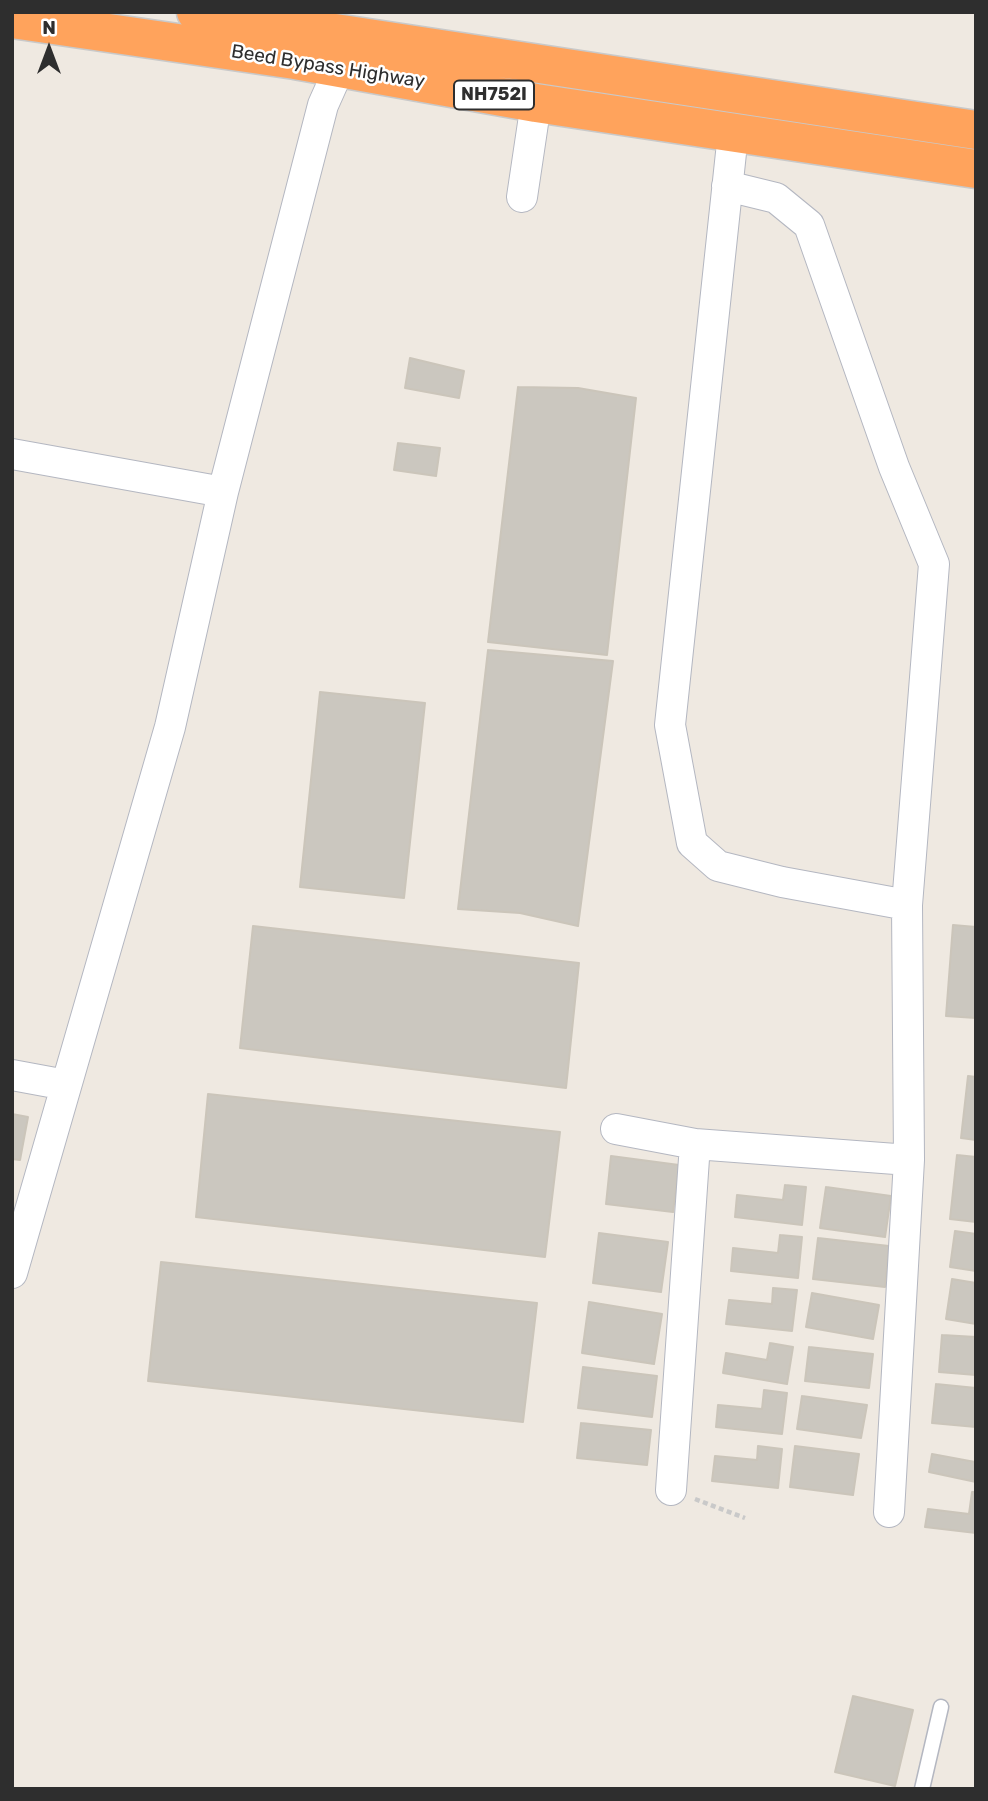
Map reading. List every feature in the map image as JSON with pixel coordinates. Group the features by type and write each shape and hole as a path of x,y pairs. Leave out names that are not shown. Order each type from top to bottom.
{"highway":[{"name":"Beed Bypass Highway","path":"197,12 976,130"},
{"name":"Beed Bypass Highway","path":"12,19 340,67 536,103 976,169"}],"street":[{"path":"295,60 323,105"},
{"path":"12,1273 170,727 223,492 323,105 340,67"},
{"path":"522,198 536,103"},
{"path":"733,134 670,725 692,843 718,866 782,882 907,905"},
{"path":"727,186 776,198 808,225 894,467 934,564 907,905 909,1160 889,1512"},
{"path":"12,454 223,492"},
{"path":"12,1075 66,1085"},
{"path":"616,1129 695,1144 909,1160"},
{"path":"671,1490 695,1144"}],"lane":[{"path":"922,1789 941,1707"}],"path":[{"path":"671,1490 745,1518"}],"building":[{"path":"410,358 464,371 459,398 405,388"},
{"path":"518,387 578,388 636,398 607,655 488,642"},
{"path":"398,443 440,448 436,476 394,470"},
{"path":"488,650 613,661 578,926 520,913 458,909"},
{"path":"320,692 425,703 404,898 300,887"},
{"path":"953,925 976,927 976,1018 946,1016"},
{"path":"253,926 579,963 566,1088 240,1048"},
{"path":"968,1076 976,1077 976,1140 961,1138"},
{"path":"208,1094 560,1132 545,1257 196,1217"},
{"path":"12,1114 28,1117 20,1160 12,1159"},
{"path":"957,1155 976,1157 976,1222 950,1219"},
{"path":"611,1156 679,1165 673,1212 606,1204"},
{"path":"785,1185 806,1187 802,1225 735,1217 737,1195 783,1200"},
{"path":"826,1187 891,1196 885,1237 820,1228"},
{"path":"955,1231 976,1234 976,1271 950,1267"},
{"path":"599,1233 668,1242 661,1292 593,1283"},
{"path":"780,1235 802,1237 798,1278 731,1271 733,1248 778,1253"},
{"path":"818,1238 889,1246 885,1287 813,1279"},
{"path":"161,1262 537,1303 523,1422 148,1381"},
{"path":"952,1279 976,1283 976,1324 946,1319"},
{"path":"773,1288 797,1290 792,1331 726,1324 729,1300 772,1304"},
{"path":"812,1293 879,1305 873,1339 806,1327"},
{"path":"589,1302 662,1314 654,1364 582,1353"},
{"path":"942,1335 976,1337 976,1375 939,1372"},
{"path":"770,1343 793,1347 787,1384 723,1373 726,1353 767,1360"},
{"path":"809,1347 873,1354 869,1388 805,1381"},
{"path":"583,1367 657,1376 652,1417 578,1408"},
{"path":"936,1384 976,1388 976,1427 932,1423"},
{"path":"764,1390 787,1393 782,1434 716,1427 718,1405 762,1409"},
{"path":"802,1396 867,1405 861,1438 797,1429"},
{"path":"581,1423 651,1430 647,1465 577,1458"},
{"path":"758,1446 782,1449 778,1488 712,1481 715,1456 757,1460"},
{"path":"795,1446 859,1454 853,1495 790,1487"},
{"path":"932,1454 975,1462 976,1458 976,1482 929,1472"},
{"path":"972,1492 976,1492 976,1533 925,1527 928,1509 969,1514"},
{"path":"853,1696 913,1710 895,1786 835,1772"}]}
